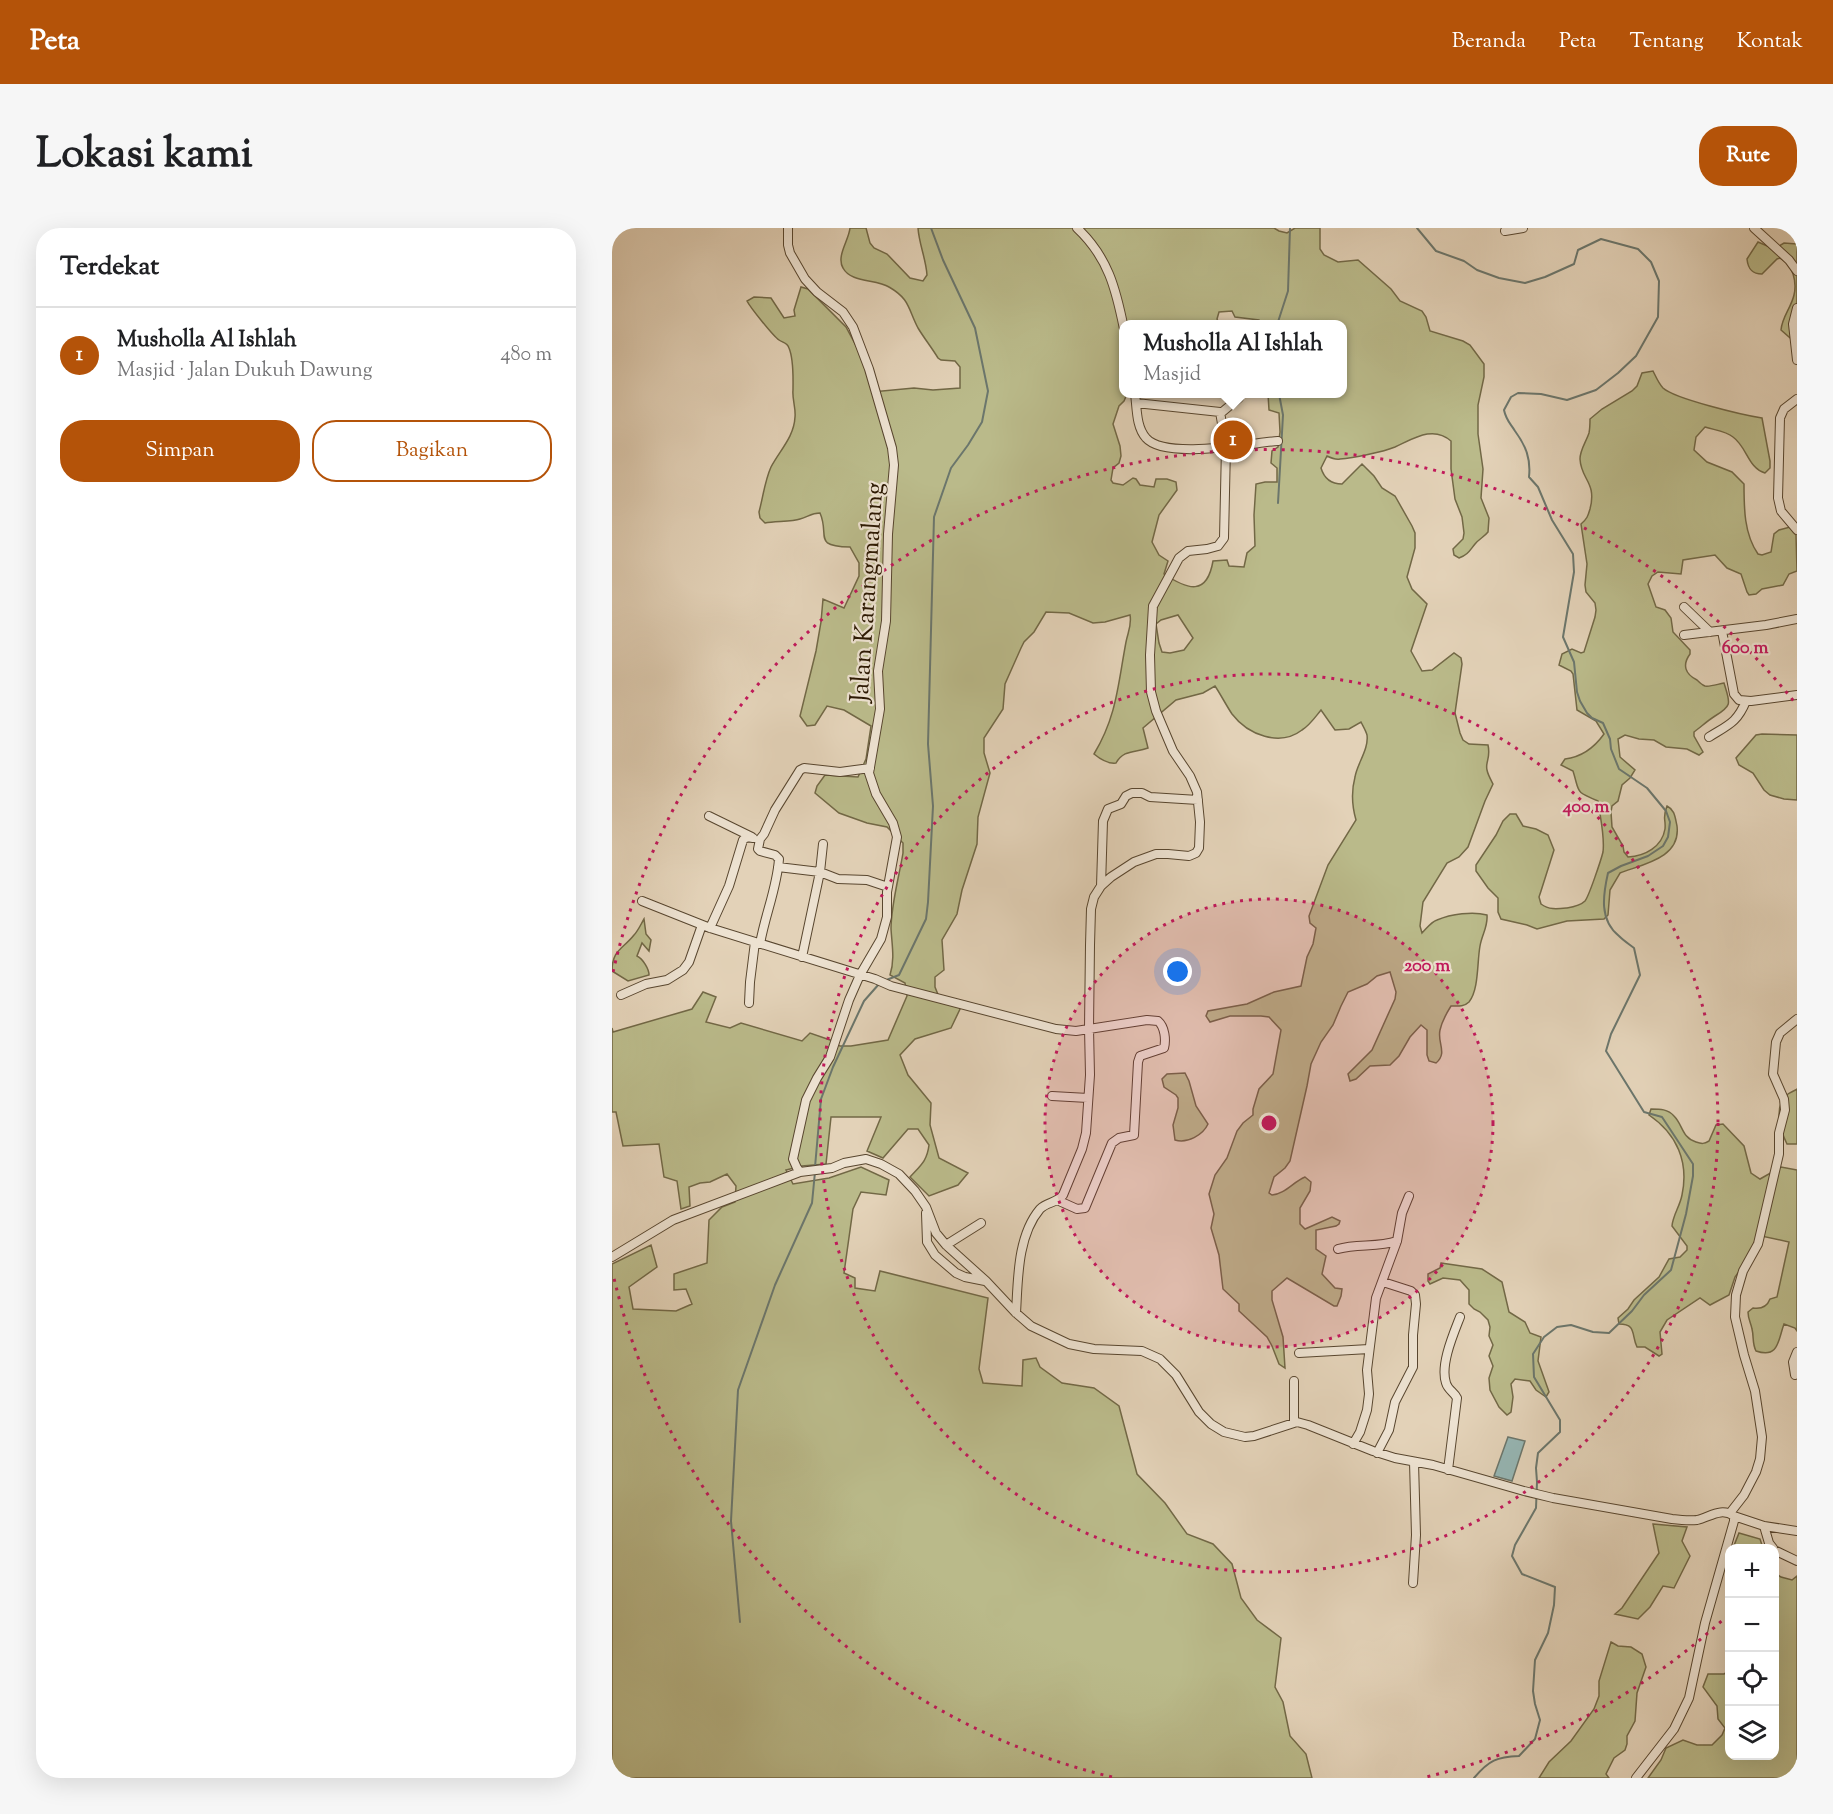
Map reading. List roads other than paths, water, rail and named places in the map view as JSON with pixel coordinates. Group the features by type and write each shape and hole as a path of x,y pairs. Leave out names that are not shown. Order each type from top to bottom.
{"street":[{"name":"Jalan Karangmalang","path":"788,228 790,253 805,279 817,292 843,312 853,327 869,369 894,457 888,534 886,621 878,670 880,709 870,768 876,794 896,831 897,844 888,887 887,917 881,939 860,975 849,1000 830,1058 806,1100 794,1159 800,1172"},
{"path":"1077,228 1102,258 1115,291 1122,320"},
{"path":"1505,231 1523,228"},
{"path":"1754,228 1790,260 1797,270"},
{"path":"1797,308 1793,324 1797,360"},
{"path":"1136,398 1141,430 1145,437 1159,446 1226,447 1278,441"},
{"path":"1136,403 1221,413 1239,398"},
{"path":"1797,399 1785,409 1780,418 1778,498 1781,511 1797,530"},
{"path":"1016,1313 1019,1275 1026,1236 1038,1211 1063,1195 1082,1149 1086,1133 1090,1075 1091,909 1094,897 1111,877 1146,856 1168,854 1189,856 1196,853 1199,848 1197,792 1190,776 1173,751 1156,711 1151,692 1150,655 1153,606 1179,558 1188,551 1218,546 1224,538 1226,447 1221,413"},
{"path":"1684,607 1710,632"},
{"path":"1684,635 1797,619"},
{"path":"1722,631 1734,694 1738,700 1797,695"},
{"path":"1709,737 1732,723 1739,716 1746,701"},
{"path":"621,995 646,984 667,980 683,970 729,886 743,840 764,834 775,810 800,770 804,768 840,772 870,768"},
{"path":"1101,886 1103,821 1108,809 1121,804 1126,796 1132,793 1142,793 1150,797 1198,800"},
{"path":"709,816 756,838"},
{"path":"749,1002 757,943 778,867 778,856 760,851 756,838"},
{"path":"802,957 820,872 822,844"},
{"path":"778,867 820,872 838,879 867,880 888,887"},
{"path":"642,901 706,927 875,979 891,986 1056,1029 1076,1030 1147,1020 1158,1021 1162,1027 1165,1046 1139,1059 1134,1135 1119,1138 1112,1143 1087,1206 1080,1209 1057,1200"},
{"path":"1636,1778 1674,1729 1689,1698 1705,1623 1734,1521 1732,1515 1756,1472 1760,1459 1762,1437 1755,1391 1735,1317 1736,1295 1743,1271 1758,1244 1779,1154 1779,1133 1784,1120 1785,1099 1773,1074 1776,1042 1780,1033 1797,1018"},
{"path":"1052,1096 1088,1098"},
{"path":"612,1257 674,1220 800,1172 832,1168 866,1159 881,1164 906,1180 926,1207 936,1233 946,1245 1031,1326 1069,1344 1132,1350 1160,1359 1176,1375 1199,1412 1211,1424 1224,1432 1245,1437 1254,1436 1294,1422 1308,1425 1377,1453 1553,1498 1690,1521 1720,1512 1764,1526 1797,1531"},
{"path":"1353,1444 1360,1432 1367,1410 1369,1394 1367,1370 1376,1298 1397,1240 1402,1212 1409,1196"},
{"path":"926,1207 927,1242 935,1255 956,1273 986,1281"},
{"path":"946,1245 981,1223"},
{"path":"1338,1249 1348,1246 1382,1245 1397,1240"},
{"path":"1377,1453 1389,1430 1395,1402 1413,1367 1416,1304 1412,1291 1383,1282"},
{"path":"1448,1470 1457,1398 1447,1387 1445,1371 1448,1352 1460,1317"},
{"path":"1299,1353 1369,1349"},
{"path":"1795,1375 1793,1362 1797,1352"},
{"path":"1294,1381 1294,1422"},
{"path":"1413,1583 1416,1535 1414,1462"},
{"path":"1764,1526 1770,1544"},
{"path":"1779,1552 1797,1561"}],"water":[{"path":"1508,1437 1525,1441 1512,1481 1494,1476"}],"waterway":[{"path":"884,981 899,975 926,919 928,902 933,806 928,744 934,517 951,468 982,422 988,391 975,328 943,260 931,228"},
{"path":"1279,320 1288,291 1290,228"},
{"path":"1417,228 1436,251 1464,261 1477,270 1499,278 1525,283 1545,277 1574,264 1578,250 1601,239 1638,249 1651,262 1659,281 1658,317 1636,356 1618,373 1596,390 1567,400 1541,394 1518,393 1511,397 1504,410 1527,453 1529,477 1538,487 1552,520 1573,554 1574,572 1563,637 1574,662 1580,701 1592,718 1603,723 1619,769 1647,788 1666,811 1670,822 1668,837 1663,846 1648,856 1608,873 1604,898 1605,915 1613,930 1634,948 1640,975 1611,1034 1606,1051 1644,1112 1662,1117 1693,1164 1686,1214 1671,1270 1609,1333 1593,1332 1571,1325 1557,1327 1544,1337 1533,1354 1534,1377 1560,1420 1560,1432 1538,1453 1536,1508 1515,1545 1512,1556 1522,1574 1555,1587 1548,1633 1535,1660 1533,1691 1540,1720 1535,1739 1519,1756 1494,1761 1484,1767 1474,1778"},
{"path":"1278,503 1283,415 1280,398"},
{"path":"815,1167 821,1099 833,1067 864,1001 879,984"},
{"path":"740,1622 731,1521 738,1390 775,1285 812,1203 815,1172"}],"place":[{"name":"Musholla Al Ishlah","path":"1233,440"}]}
